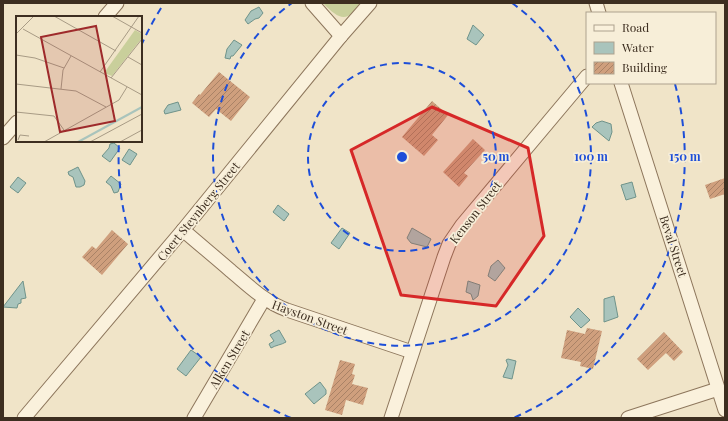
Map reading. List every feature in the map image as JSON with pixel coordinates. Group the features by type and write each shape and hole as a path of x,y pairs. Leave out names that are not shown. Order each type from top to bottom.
{"street":[{"path":"106,16 117,3"},
{"path":"312,3 341,36"},
{"name":"Coert Steynberg Street","path":"24,418 183,230 341,36 370,3"},
{"name":"Kenson Street","path":"391,418 444,257 454,236 586,77"},
{"name":"Beval Street","path":"621,84 725,410"},
{"path":"3,138 16,123"},
{"name":"Hayston Street","path":"183,230 264,299 287,310 412,352"},
{"name":"Alken Street","path":"194,418 264,299"},
{"path":"628,418 718,389"}],"highlighted area":[{"path":"432,107 528,148 544,236 496,306 401,295 351,150"}],"green space":[{"path":"323,3 363,3 352,14 343,17 334,13"}],"water":[{"path":"259,7 263,13 259,18 248,24 245,20 251,11"},
{"path":"473,25 484,35 476,45 467,39"},
{"path":"234,40 242,45 230,59 225,58 227,49"},
{"path":"178,102 181,110 165,114 164,111 168,105"},
{"path":"602,121 611,124 612,132 609,141 592,127 596,123"},
{"path":"114,143 120,148 110,162 102,156 109,148 110,144"},
{"path":"129,149 137,154 130,165 122,160"},
{"path":"78,167 85,181 84,185 76,187 73,177 69,175 68,172"},
{"path":"111,176 121,184 118,192 114,193 111,186 106,182"},
{"path":"18,177 26,183 18,193 10,187"},
{"path":"632,182 636,197 626,200 621,185"},
{"path":"278,205 289,214 284,221 273,212"},
{"path":"342,228 350,233 339,249 331,243"},
{"path":"412,228 431,239 427,247 411,243 407,238"},
{"path":"498,260 505,268 495,281 488,276 491,266"},
{"path":"23,281 26,298 21,299 21,303 18,304 17,308 3,307"},
{"path":"468,281 480,285 478,296 473,300 471,294 466,292"},
{"path":"614,296 618,317 604,322 604,299"},
{"path":"578,308 590,320 581,328 570,317"},
{"path":"279,330 286,342 271,348 269,344 274,341 270,335"},
{"path":"191,350 201,357 186,376 177,369"},
{"path":"506,360 516,361 512,379 503,377 508,365"},
{"path":"320,382 326,390 326,394 314,404 305,394"}],"building":[{"path":"219,72 250,97 231,121 216,109 209,117 192,103"},
{"path":"432,101 448,115 432,135 438,140 424,156 402,137"},
{"path":"473,139 485,150 464,173 468,176 459,187 443,172"},
{"path":"725,178 725,194 710,199 705,185"},
{"path":"112,230 128,244 102,275 82,257 92,246 96,249"},
{"path":"587,328 602,331 593,369 580,366 581,362 561,358 567,330 585,334"},
{"path":"664,332 683,352 674,361 666,353 648,370 637,359"},
{"path":"340,360 355,364 352,374 355,375 352,384 368,388 363,405 346,400 342,415 325,410"}]}
